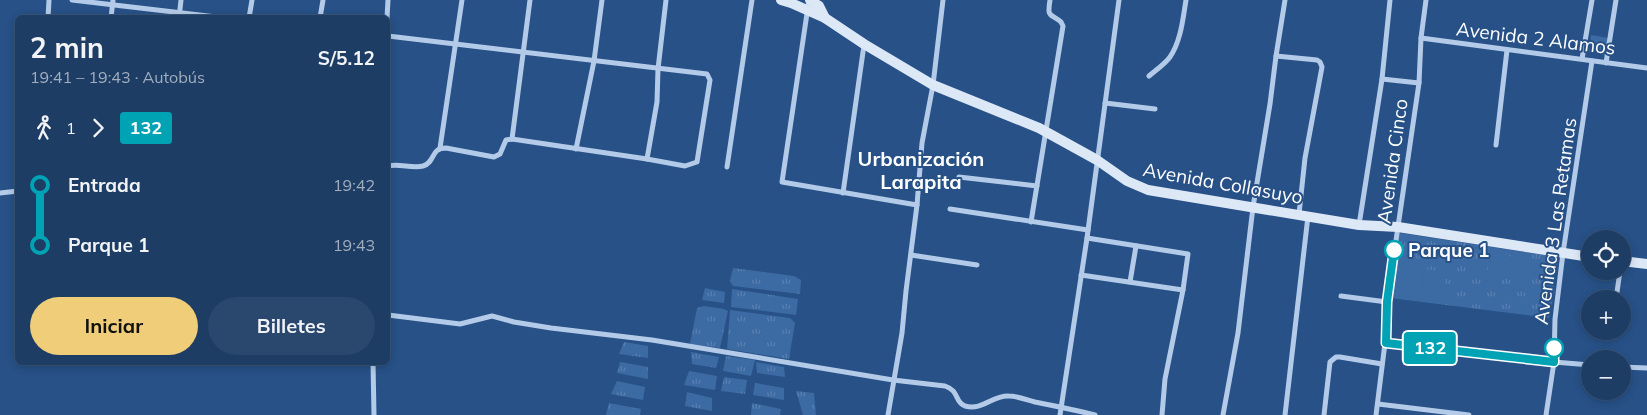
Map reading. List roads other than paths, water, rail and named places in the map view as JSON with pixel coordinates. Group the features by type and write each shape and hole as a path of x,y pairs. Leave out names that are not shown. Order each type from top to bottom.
{"street":[{"path":"48,15 49,0"},
{"path":"72,0 113,3 179,15 181,0"},
{"path":"250,15 252,0"},
{"path":"320,15 323,0"},
{"path":"387,15 388,0"},
{"path":"440,148 462,0"},
{"path":"512,139 530,0"},
{"path":"576,148 594,61 602,0"},
{"path":"648,159 657,102 658,69 666,0"},
{"path":"727,167 752,0"},
{"path":"781,0 826,18"},
{"path":"809,0 803,9 782,182 918,205"},
{"name":"Avenida Collasuyo","path":"809,0 818,6 826,18 864,44 933,85 1046,132 1097,160 1127,182 1148,190 1359,225 1398,227 1581,256"},
{"path":"888,415 902,333 918,205 922,143 933,85 943,0"},
{"path":"1031,222 1063,26 1062,22 1049,14 1050,0"},
{"path":"1060,415 1082,275 1119,0"},
{"path":"1149,76 1170,57 1175,48 1182,25 1186,0"},
{"path":"1223,415 1238,333 1253,206 1286,0"},
{"path":"1359,225 1382,79 1390,0"},
{"name":"Avenida Cinco","path":"1376,415 1386,343 1387,302 1419,83 1421,38 1426,0"},
{"path":"1582,60 1592,0"},
{"path":"1606,63 1616,0"},
{"path":"390,36 707,74 710,80 697,162 685,166 512,139 506,140 500,154 494,157 440,148 436,151 430,162 421,167 390,166"},
{"name":"Avenida 2 Alamos","path":"1421,38 1647,68"},
{"path":"843,193 864,44"},
{"path":"1496,145 1507,50"},
{"path":"1276,56 1317,60 1322,67 1305,158 1303,215 1285,415"},
{"name":"Avenida 3 Las Retamas","path":"1546,415 1554,362 1555,319 1563,253 1592,61"},
{"path":"1382,79 1419,83"},
{"path":"1105,103 1155,109"},
{"path":"959,178 1036,186"},
{"path":"0,193 15,191"},
{"path":"950,209 1088,230"},
{"path":"1087,238 1188,254 1183,290 1165,379 1162,415"},
{"path":"1130,282 1136,246"},
{"path":"911,255 977,265"},
{"path":"1631,262 1647,264"},
{"path":"1082,275 1183,290"},
{"path":"1341,296 1387,302"},
{"path":"390,315 460,324 492,316 551,328 652,340 893,380 945,386 952,388 961,404 965,406 978,407 992,399 1008,396 1095,415"},
{"path":"1386,343 1581,364"},
{"path":"1324,415 1330,362 1332,359 1340,357 1382,364"},
{"path":"373,365 374,415"},
{"path":"1631,367 1647,368"},
{"path":"1378,404 1469,415"}],"place":[{"name":"Parque 1","path":"1394,250"}],"district":[{"name":"Urbanización Larapita","path":"921,170"}]}
